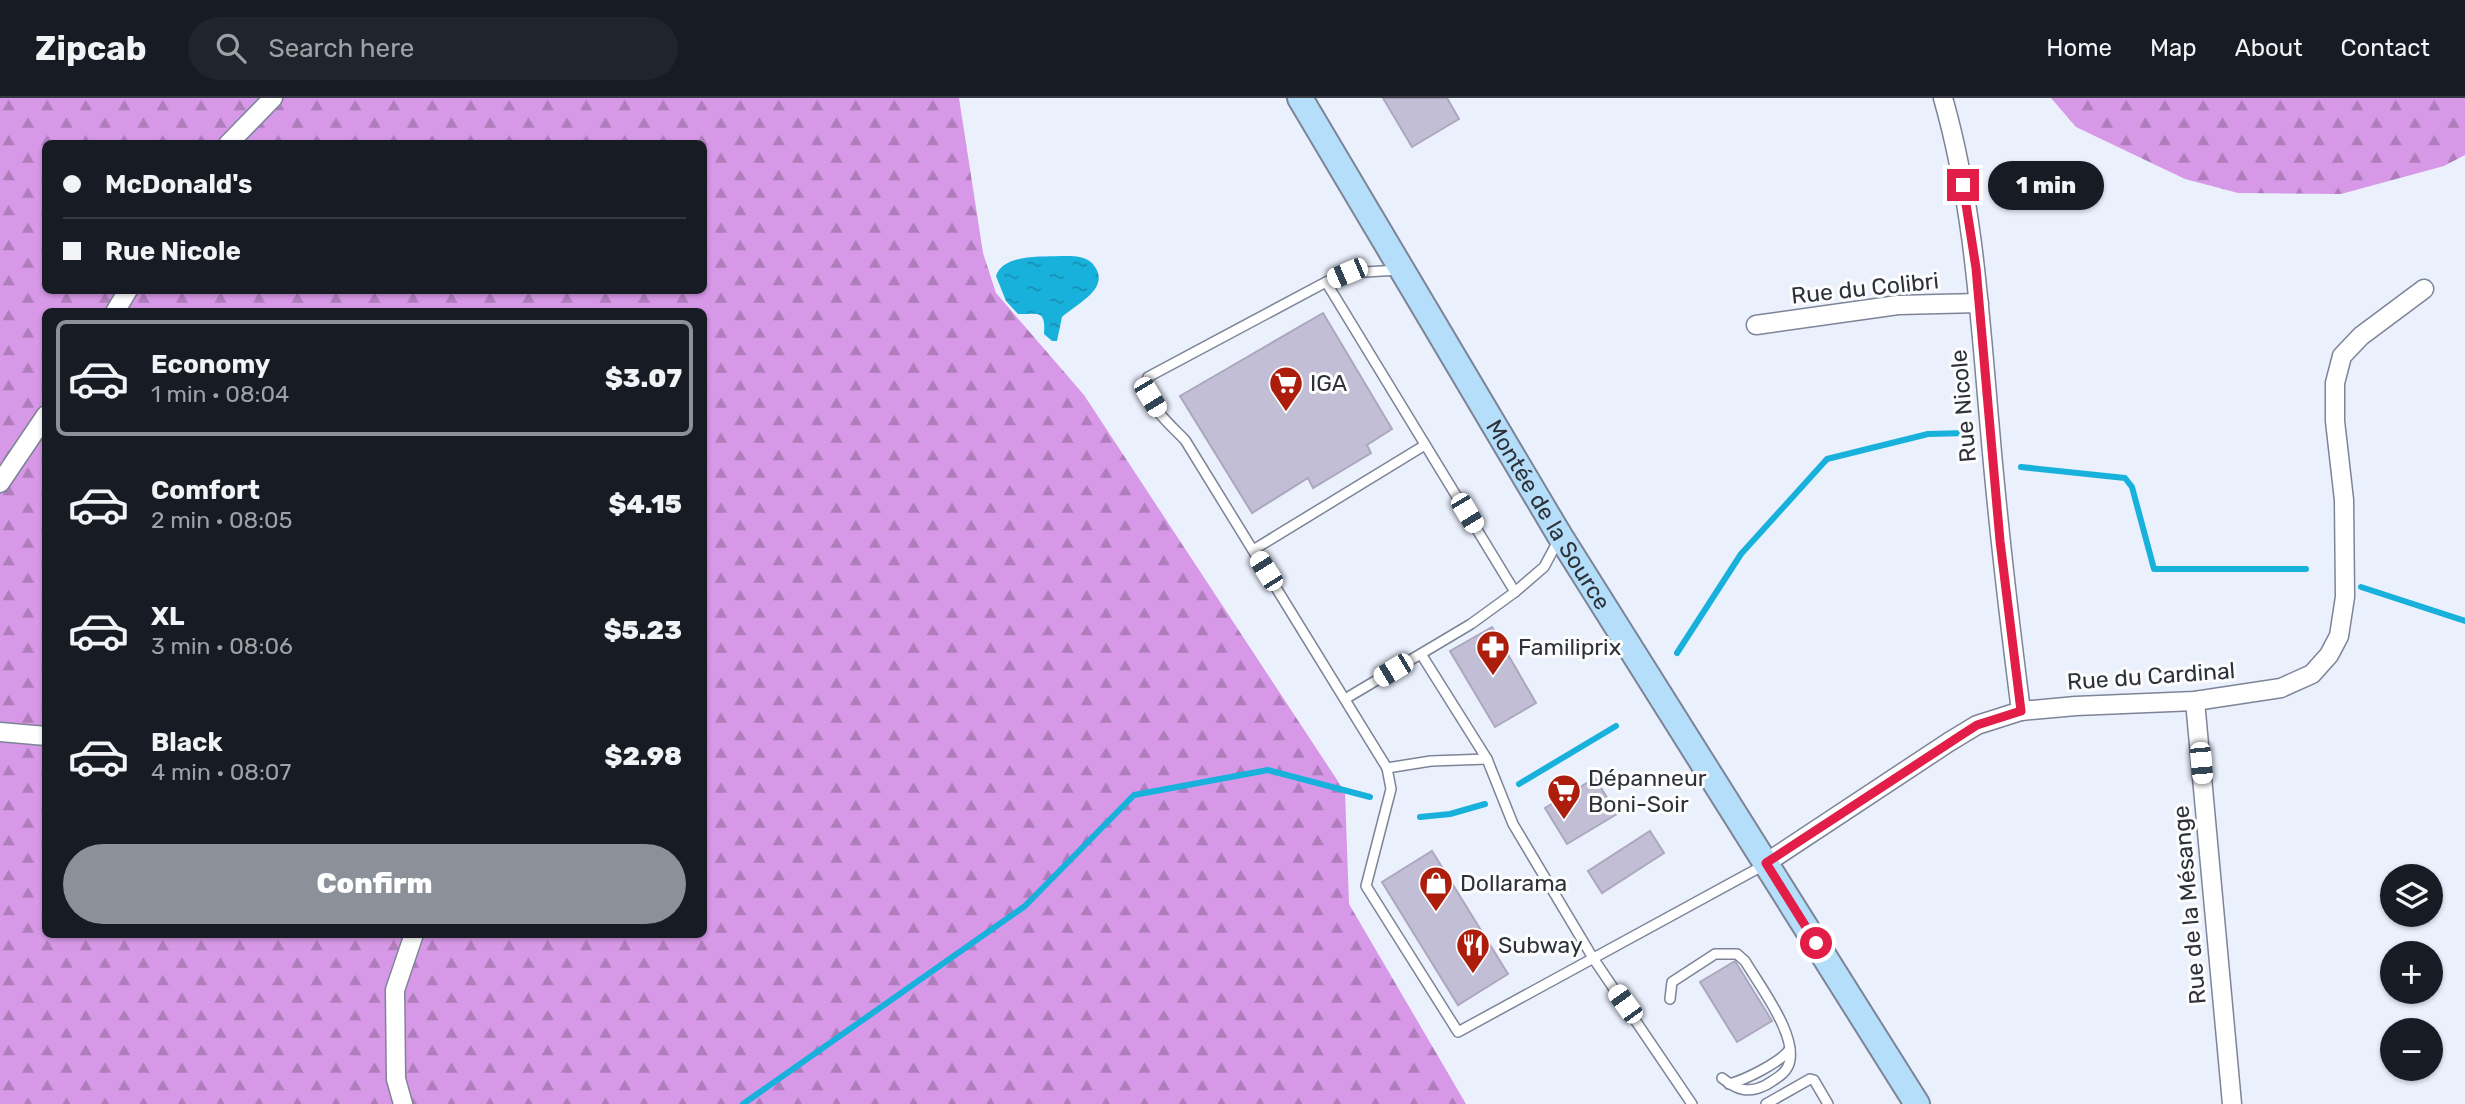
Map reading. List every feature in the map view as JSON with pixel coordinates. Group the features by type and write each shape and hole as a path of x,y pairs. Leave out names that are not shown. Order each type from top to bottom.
{"main road":[{"name":"Montée de la Source","path":"1300,98 1560,536 1917,1104"}],"street":[{"path":"232,140 273,98"},
{"name":"Rue Nicole","path":"1943,98 1960,169 1976,268 2000,541 2021,711"},
{"name":"Rue du Cardinal","path":"1766,863 1977,725 2021,711 2195,701 2281,688 2312,674 2339,636 2345,597 2344,500 2335,421 2335,383 2342,356 2361,336 2424,289"},
{"name":"Rue du Colibri","path":"1756,325 1898,305 1979,303"},
{"path":"0,483 42,421"},
{"name":"Rue de la Mésange","path":"2195,701 2232,1104"},
{"path":"0,732 42,736"},
{"path":"403,1104 396,1079 396,990 413,938"}],"lane":[{"path":"1402,270 1347,273 1326,282 1148,377 1146,382 1146,389 1158,410 1185,440 1387,768 1391,789 1366,886 1458,1032 1766,863"},
{"path":"1326,282 1515,592"},
{"path":"1253,550 1425,445"},
{"path":"1345,699 1471,624 1515,592 1544,567 1560,536"},
{"path":"1422,654 1487,759 1513,824 1593,958 1692,1104"},
{"path":"1387,768 1431,761 1487,759"},
{"path":"1670,999 1672,982 1715,954 1737,954 1745,961 1789,1037 1791,1047 1786,1070 1771,1082 1747,1091 1725,1081 1743,1079 1785,1055 1791,1047"},
{"path":"1766,1104 1810,1079 1814,1080 1828,1104"}],"green space":[{"path":"0,98 959,98 983,253 996,293 1084,395 1345,792 1349,904 1466,1104 0,1104"},
{"path":"2051,98 2465,98 2465,155 2444,166 2341,194 2238,193 2185,179 2076,127"}],"water":[{"path":"1060,256 1088,260 1095,267 1098,282 1089,295 1062,317 1057,341 1052,341 1044,334 1042,317 1035,314 1018,314 1006,301 996,276 1000,269 1014,260"}],"building":[{"path":"1383,98 1447,98 1459,119 1412,147"},
{"name":"IGA","path":"1323,313 1392,429 1367,445 1371,453 1313,488 1308,478 1252,513 1180,396"},
{"name":"Familiprix","path":"1492,627 1536,703 1495,727 1450,651"},
{"path":"1595,778 1617,814 1567,844 1545,808"},
{"path":"1650,831 1664,853 1602,893 1588,871"},
{"name":"Dollarama","path":"1432,851 1508,974 1458,1005 1382,882"},
{"path":"1735,961 1772,1021 1737,1042 1700,982"}],"waterway":[{"path":"1677,653 1741,554 1827,459 1928,434 1968,433"},
{"path":"2021,467 2125,478 2132,487 2154,569 2306,569"},
{"path":"2361,587 2465,621"},
{"path":"1519,784 1616,726"},
{"path":"743,1104 1025,906 1134,795 1268,770 1370,797"},
{"path":"1420,817 1450,814 1485,804"}],"place":[{"name":"IGA","path":"1286,413"},
{"name":"Familiprix","path":"1493,677"},
{"name":"Dépanneur Boni-Soir","path":"1564,821"},
{"name":"Dollarama","path":"1436,913"},
{"name":"Subway","path":"1473,975"}],"route":[{"path":"1816,943 1766,863 1948,742 1977,725 2021,711 2000,541 1976,268 1963,185"}]}
